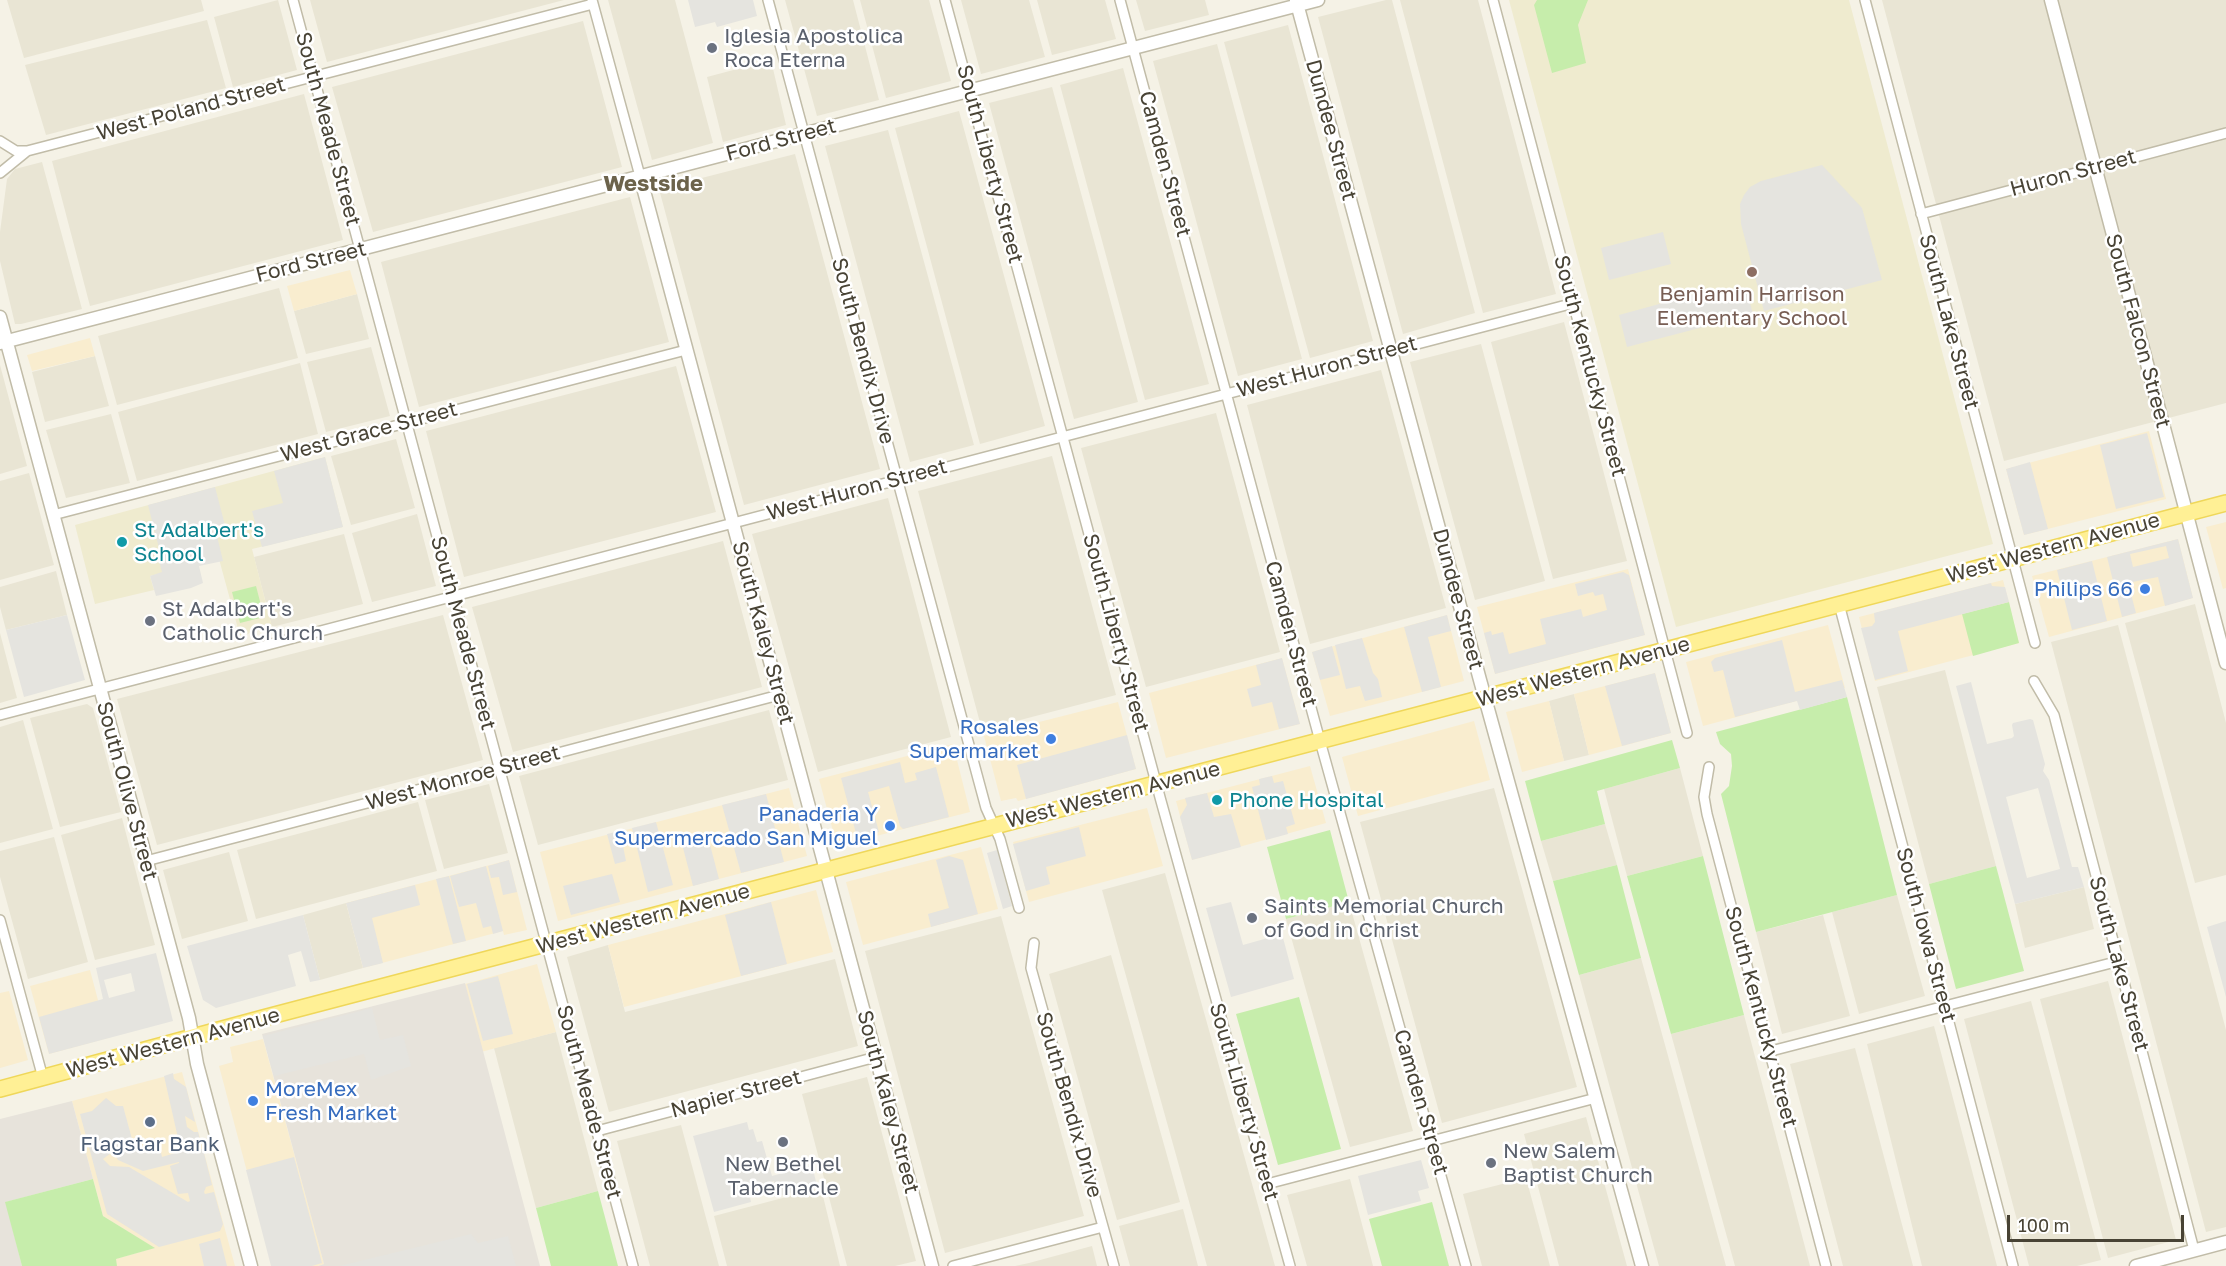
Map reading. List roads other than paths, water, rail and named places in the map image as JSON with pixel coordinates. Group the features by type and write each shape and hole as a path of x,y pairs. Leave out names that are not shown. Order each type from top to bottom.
{"main road":[{"name":"West Western Avenue","path":"0,1089 2226,503"}],"street":[{"name":"South Meade Street","path":"293,0 633,1266"},
{"name":"South Bendix Drive","path":"768,0 986,808 1000,839 1019,908"},
{"name":"South Liberty Street","path":"945,0 1290,1266"},
{"name":"Camden Street","path":"1120,0 1320,741 1466,1266"},
{"name":"Ford Street","path":"3,343 639,176 970,92 1297,3 1318,0"},
{"name":"South Kentucky Street","path":"1493,0 1687,733"},
{"name":"South Lake Street","path":"1864,0 2035,643"},
{"name":"South Falcon Street","path":"2050,0 2226,663"},
{"name":"West Poland Street","path":"27,152 592,2"},
{"name":"South Kaley Street","path":"592,2 932,1266"},
{"name":"Dundee Street","path":"1297,3 1642,1266"},
{"name":"Huron Street","path":"1921,214 2226,133"},
{"path":"0,141 16,151 27,152"},
{"path":"0,173 27,152"},
{"name":"West Huron Street","path":"0,715 1574,303"},
{"name":"South Olive Street","path":"0,316 3,343 100,688 189,1018 197,1064 251,1266"},
{"name":"West Grace Street","path":"52,515 686,350"},
{"name":"South Iowa Street","path":"1839,604 2013,1266"},
{"name":"South Lake Street","path":"2034,681 2054,715 2194,1250"},
{"name":"West Monroe Street","path":"146,861 779,695"},
{"name":"South Kentucky Street","path":"1708,767 1704,797 1707,814 1826,1266"},
{"path":"0,920 43,1078"},
{"name":"South Bendix Drive","path":"1034,943 1031,968 1114,1266"},
{"path":"1771,1051 2119,961"},
{"name":"Napier Street","path":"597,1131 876,1057"},
{"path":"1267,1184 1596,1098"},
{"path":"953,1266 1103,1227"},
{"path":"2136,1266 2226,1242"}],"place":[{"name":"Iglesia Apostolica Roca Eterna","path":"712,48"},
{"name":"Benjamin Harrison Elementary School","path":"1752,272"},
{"name":"St Adalbert's School","path":"122,542"},
{"name":"Philips 66","path":"2145,589"},
{"name":"St Adalbert's Catholic Church","path":"150,621"},
{"name":"Rosales Supermarket","path":"1051,739"},
{"name":"Phone Hospital","path":"1217,800"},
{"name":"Panaderia Y Supermercado San Miguel","path":"890,826"},
{"name":"Saints Memorial Church of God in Christ","path":"1252,918"},
{"name":"MoreMex Fresh Market","path":"253,1101"},
{"name":"Flagstar Bank","path":"150,1122"},
{"name":"New Bethel Tabernacle","path":"783,1142"},
{"name":"New Salem Baptist Church","path":"1491,1163"}],"district":[{"name":"Westside","path":"653,184"}]}
